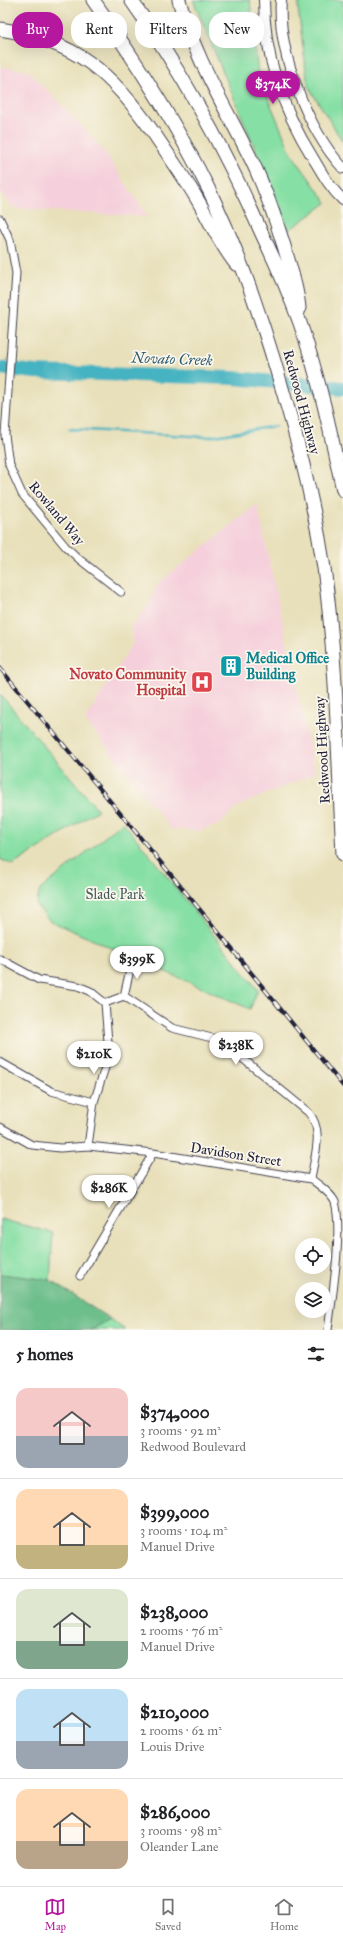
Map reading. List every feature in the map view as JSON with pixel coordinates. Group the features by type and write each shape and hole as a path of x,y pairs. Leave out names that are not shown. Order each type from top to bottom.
{"highway":[{"name":"Redwood Highway","path":"93,0 152,85 209,190 246,279 270,346 290,416 313,508 324,568 332,653 343,854"},
{"name":"Redwood Highway","path":"131,0 185,84 235,174 283,280 300,324 327,418 343,490"},
{"path":"179,0 189,35 253,162 273,212 297,287 300,324"},
{"path":"0,29 22,32 54,42 88,61 112,80 144,120 180,172 222,246 246,279"}],"main road":[{"path":"264,0 267,42 274,74 284,102 304,143 334,192 343,200"},
{"path":"281,0 283,34 290,66 301,99 317,132 332,156 343,168"}],"street":[{"name":"Rowland Way","path":"0,219 10,240 14,254 16,273 6,415 6,450 13,478 22,494 66,547 121,592"},
{"path":"0,959 39,980 78,986 90,991 105,1003 110,1055 94,1102 88,1146"},
{"path":"124,996 132,961"},
{"path":"105,1003 124,996"},
{"path":"124,996 172,1028 220,1040 308,1112 316,1123 318,1137 311,1179 335,1202 340,1219 340,1242 328,1330"},
{"path":"0,1062 51,1091 94,1102"},
{"name":"Davidson Street","path":"0,1127 32,1145 60,1148 88,1146 153,1153 311,1179"},
{"path":"80,1276 153,1153"}],"shaded area":[{"path":"0,67 27,70 86,130 105,153 148,217 13,208 0,190"},
{"name":"Novato Community Hospital","path":"257,504 315,773 238,806 220,824 198,831 171,829 85,720 133,643 131,627 149,605 156,585"}],"green space":[{"path":"193,0 250,0 251,12 209,12 209,38 201,19 201,12 198,12"},
{"path":"299,0 343,0 343,142 308,86 298,8"},
{"path":"213,48 255,48 258,74 291,153 327,203 289,230"},
{"path":"0,694 98,810 13,865 0,859"},
{"name":"Slade Park","path":"123,822 258,990 250,1009 50,921 36,905 40,890"},
{"path":"0,1219 53,1233 50,1280 0,1274"},
{"path":"0,1274 50,1280 110,1319 91,1330 0,1330"},
{"path":"110,1319 125,1330 91,1330"}],"waterway":[{"name":"Novato Creek","path":"0,368 35,372 233,378 343,388"},
{"path":"69,429 208,437 276,426"}],"railway":[{"path":"0,668 206,917 343,1086"}],"place":[{"name":"Medical Office Building","path":"231,666"},
{"name":"Novato Community Hospital","path":"202,682"}]}
